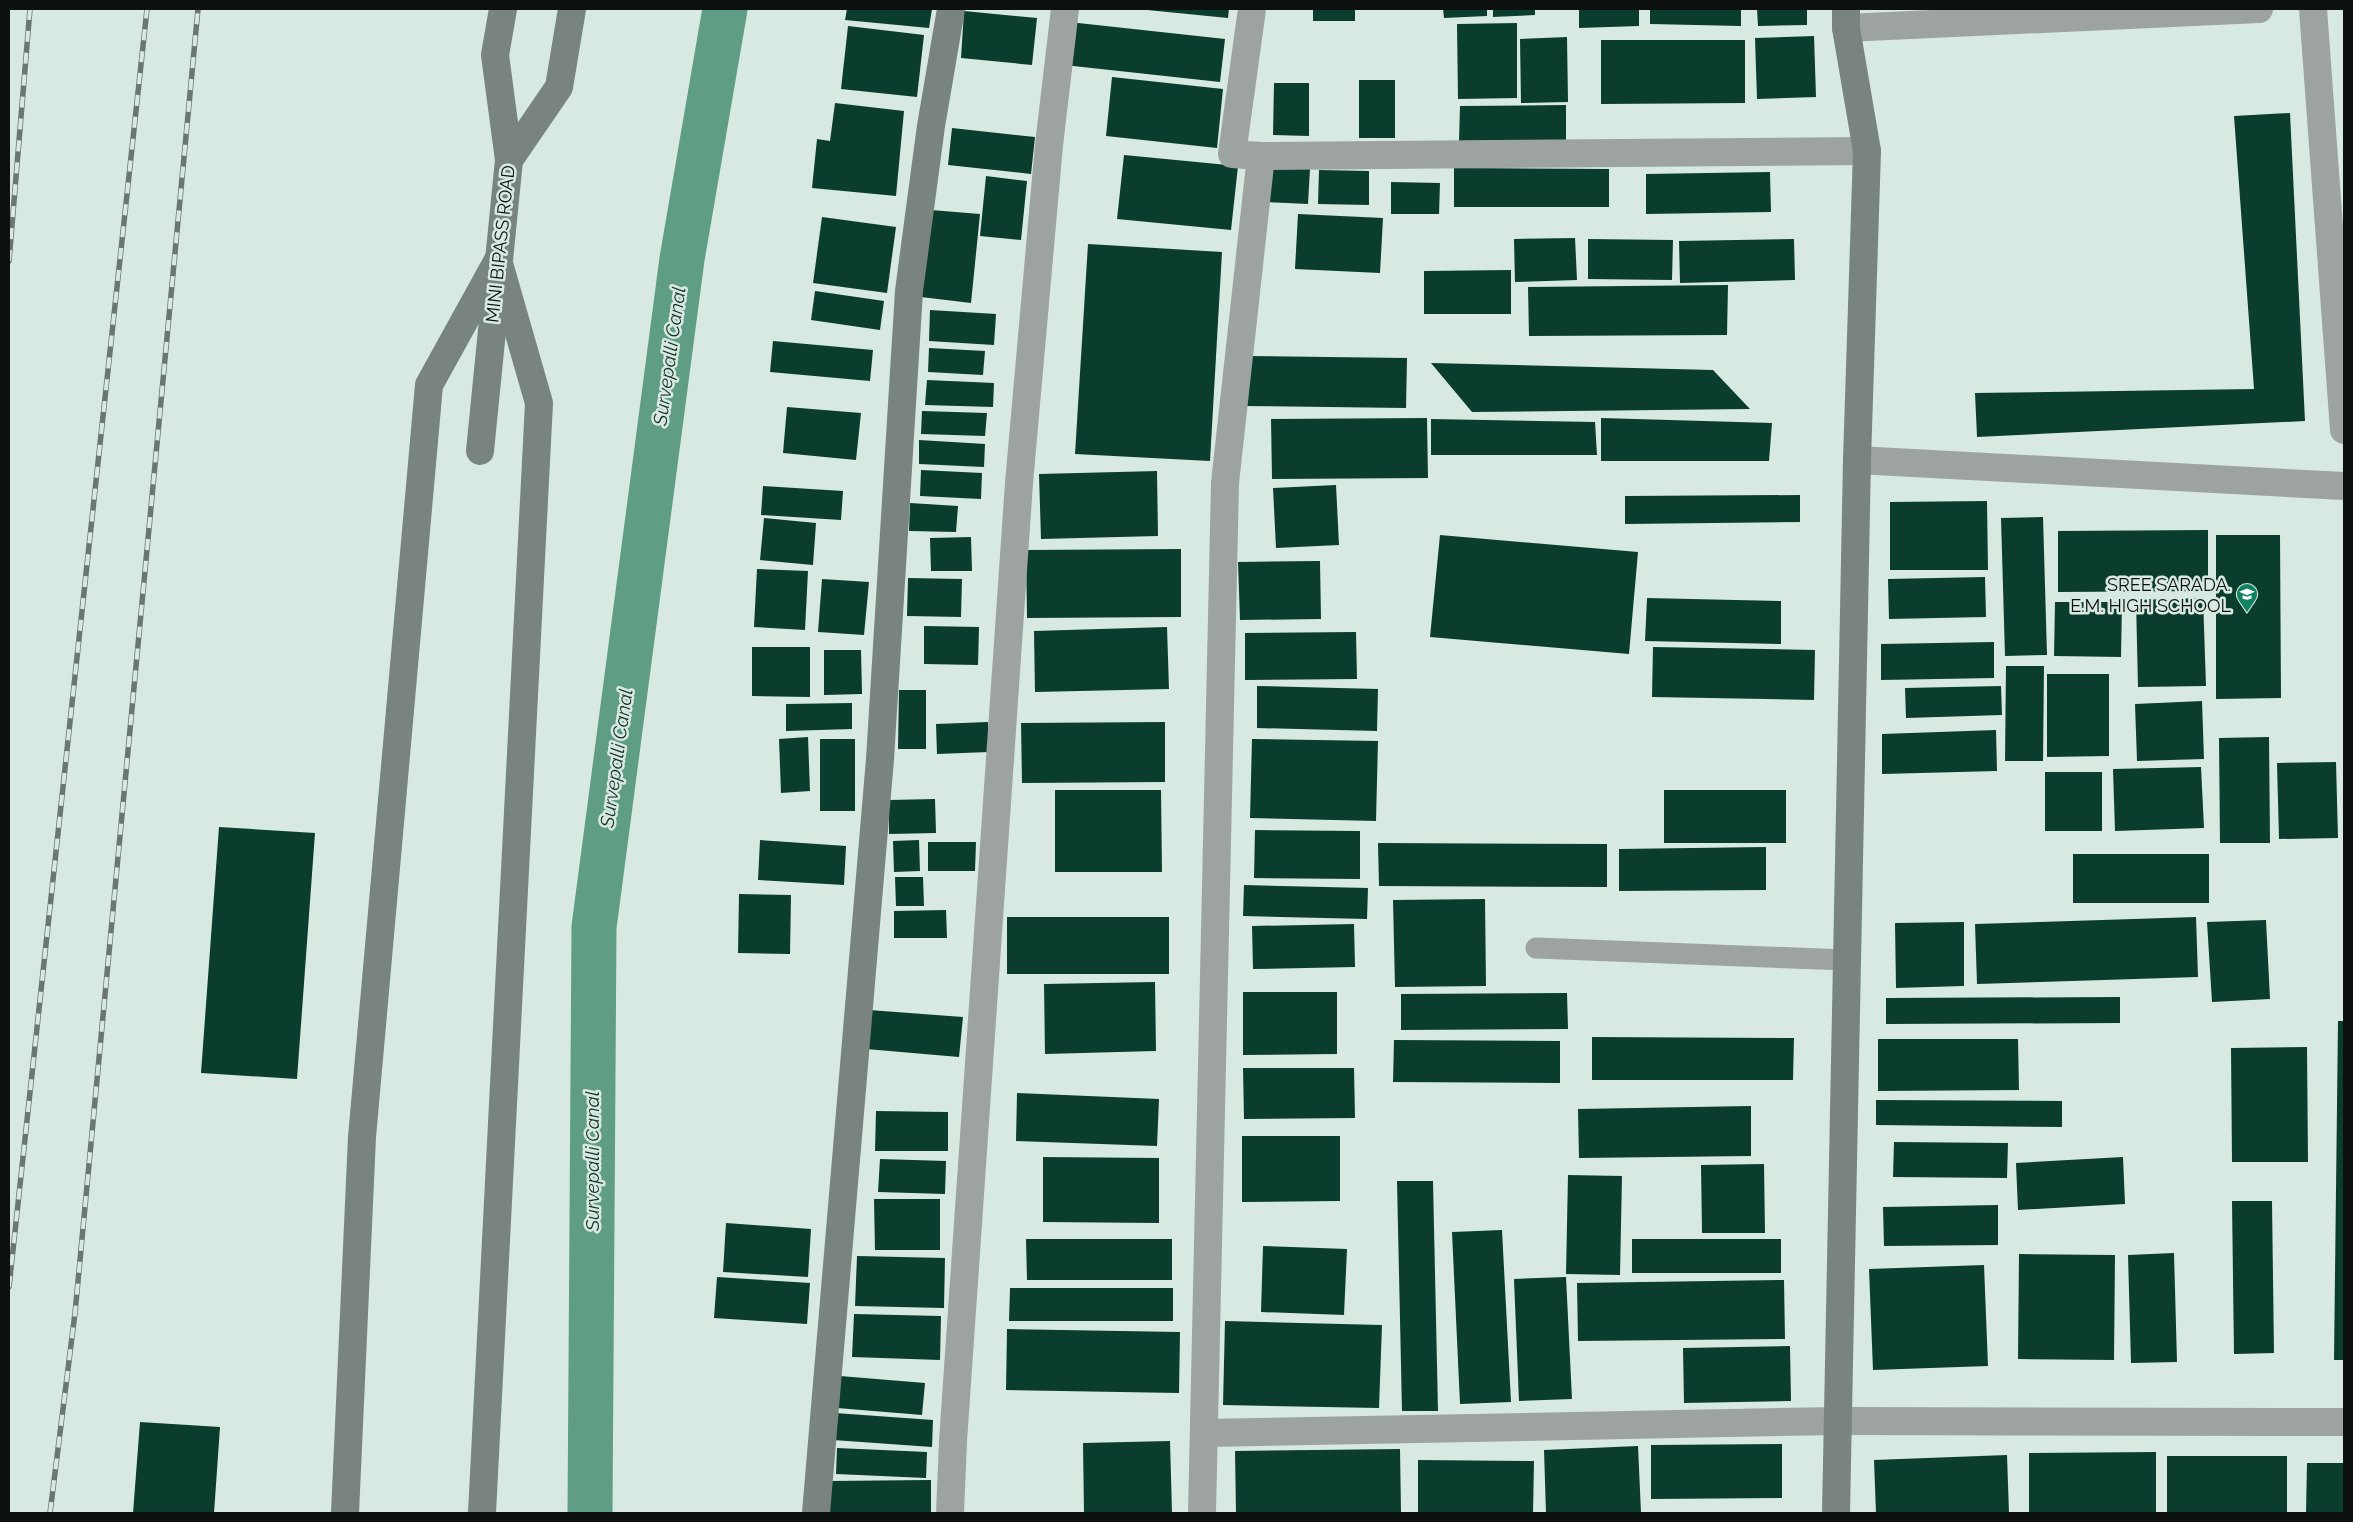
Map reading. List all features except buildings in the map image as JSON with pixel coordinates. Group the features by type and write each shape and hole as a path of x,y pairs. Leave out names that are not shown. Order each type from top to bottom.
{"main road":[{"name":"MINI BIPASS ROAD","path":"480,451 509,160 495,55 503,9"},
{"path":"509,160 559,87 572,9"},
{"path":"816,1513 879,769 909,291 931,126 951,9"},
{"path":"1836,1513 1836,1421 1857,460 1867,151 1846,18"},
{"path":"345,1513 362,1137 429,385 498,260"},
{"path":"482,1513 539,403 498,260"}],"street":[{"path":"950,1513 953,1441 1019,483 1048,145 1065,9"},
{"path":"1252,9 1232,154 1261,156 1867,151"},
{"path":"1846,18 2259,9"},
{"path":"2313,9 2344,430"},
{"path":"1202,1513 1226,483 1261,156"},
{"path":"1857,460 2344,486"},
{"path":"1205,1433 1836,1421 2344,1422"}],"lane":[{"path":"1536,948 1846,960"}],"waterway":[{"name":"Survepalli Canal","path":"590,1513 594,927 682,259 725,9"}],"railway":[{"path":"9,261 30,9"},
{"path":"9,1287 147,9"},
{"path":"50,1513 75,1313 198,9"}],"place":[{"name":"SREE SARADA. E.M. HIGH SCHOOL","path":"2247,613"}]}
